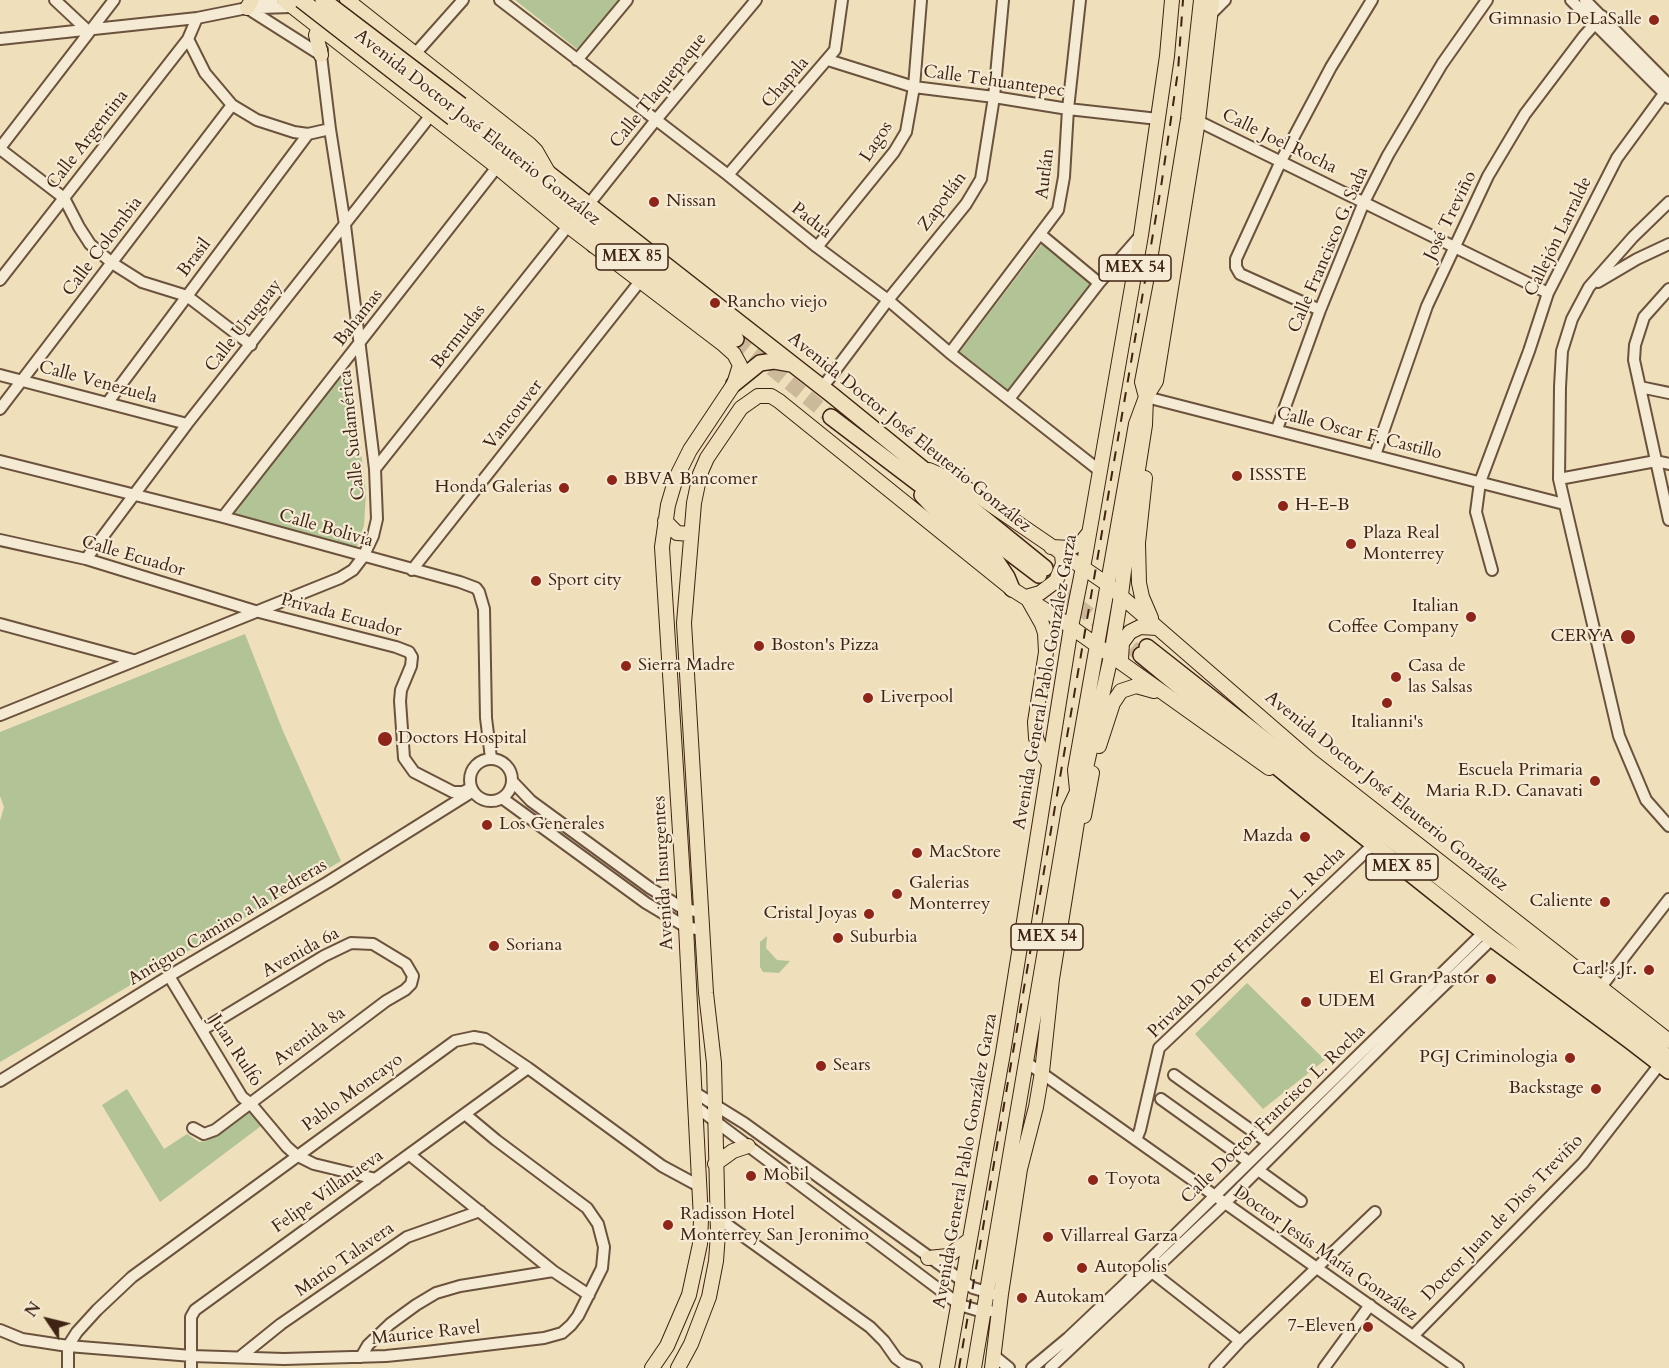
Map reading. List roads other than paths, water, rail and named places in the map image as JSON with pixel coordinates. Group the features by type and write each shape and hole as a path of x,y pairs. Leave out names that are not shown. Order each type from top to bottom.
{"highway":[{"name":"Avenida Doctor José Eleuterio González","path":"323,0 457,112 527,176 736,339"},
{"name":"Avenida Doctor José Eleuterio González","path":"294,2 549,174 589,204 923,467 1042,571 831,417"},
{"path":"527,176 531,187 538,195 582,230 594,245"},
{"path":"734,384 760,363 774,361 794,365"},
{"path":"898,468 938,512 997,562 1012,589"},
{"name":"Avenida Doctor José Eleuterio González","path":"1144,651 1666,1064 1488,936 1294,781 1144,651"}],"main road":[{"name":"Avenida General Pablo González Garza","path":"947,1368 999,1075 1071,627 1141,235 1172,0"},
{"name":"MEX 54","path":"1201,0 1206,17"},
{"name":"MEX 54","path":"974,1368 983,1312 994,1293 1020,1169 1036,1107 1051,988 1079,810 1075,771 1136,423 1150,398 1156,381 1206,17 1212,0"},
{"name":"Avenida Doctor José Eleuterio González","path":"294,2 323,32 734,354 740,365 734,384"},
{"name":"Avenida Doctor José Eleuterio González","path":"354,6 529,144 536,151 549,174"},
{"path":"321,55 316,35 323,32 354,6"},
{"path":"346,49 354,6"},
{"path":"365,63 362,50 367,37 380,31 387,32"},
{"name":"MEX 54","path":"1150,398 1142,382 1193,120"},
{"name":"Avenida Insurgentes","path":"652,1368 678,1324 689,1295 700,1244 686,927 662,547 665,521 676,478 690,450 734,384"},
{"name":"Avenida Insurgentes","path":"678,1368 691,1344 709,1297 716,1262 718,1218 714,1063 706,993 684,652 684,616 691,534 700,474 707,458 741,408 752,398 764,395 779,400 1012,589"},
{"path":"1116,659 1122,643 1130,632 1140,627 1156,627 1146,608 1139,583 1134,531 1150,398"},
{"path":"707,458 720,422 713,416"},
{"name":"MEX 85","path":"923,467 959,483 1083,568"},
{"path":"665,521 677,533 691,534"},
{"name":"MEX 54","path":"993,1361 999,1311 994,1293 1026,1062 1069,809 1084,777 1116,659 1121,595 1134,531"},
{"path":"1113,551 1134,531"},
{"path":"1050,546 1071,548 1081,543 1088,534"},
{"path":"662,547 668,557 673,602 684,616 674,639 678,687 670,702"},
{"path":"1026,597 1040,593 1056,581 1062,564 1062,555"},
{"name":"Avenida Doctor José Eleuterio González","path":"1083,568 1121,595 1310,760 1669,1041"},
{"path":"1012,589 1071,627 1280,776 1294,781"},
{"path":"1026,597 1045,633 1046,652 1035,722 1036,738 1042,753 1050,763"},
{"path":"1072,852 1081,831 1096,756 1113,703 1121,691 1130,687 1162,693"},
{"path":"715,1164 733,1151 748,1146"},
{"path":"928,1258 948,1256 969,1240"},
{"path":"964,1282 983,1312 988,1331 985,1368"}],"street":[{"path":"55,0 90,29"},
{"path":"114,0 0,148 64,198 90,244 112,262 142,282 187,296 251,345"},
{"path":"0,39 196,18 273,0"},
{"path":"415,54 463,0"},
{"name":"Padua","path":"500,0 888,300 950,353 1100,471"},
{"path":"577,60 627,0"},
{"name":"Calle Tlaquepaque","path":"589,204 756,0"},
{"name":"Chapala","path":"728,175 835,50 842,0"},
{"name":"Lagos","path":"817,247 894,152 906,132 914,87 921,0"},
{"name":"Zapotlán","path":"822,387 975,191 981,179 994,97 1003,0"},
{"name":"Autlán","path":"950,353 1058,210 1062,192 1080,0"},
{"path":"1206,17 1225,0"},
{"path":"1320,310 1240,274 1236,267 1236,259 1281,161 1331,67 1372,0"},
{"name":"Calle Francisco G. Sada","path":"1277,429 1320,310 1364,202 1388,155 1442,64 1487,0"},
{"path":"1571,0 1598,20 1668,91"},
{"path":"1585,0 1598,20"},
{"path":"249,4 294,2"},
{"path":"249,4 321,55 346,49"},
{"name":"Calle Argentina","path":"0,280 188,39 196,18"},
{"name":"José Treviño","path":"1375,455 1427,306 1488,176 1525,114 1598,20"},
{"path":"188,39 205,73 232,105 257,120 285,129 308,134 330,129"},
{"name":"Calle Sudamérica","path":"0,715 340,578 354,570 373,537 377,519 375,469 345,225 321,55"},
{"name":"Calle Tehuantepec","path":"828,60 914,87 1158,119"},
{"path":"1656,79 1669,69"},
{"name":"Callejón Larralde","path":"1492,570 1476,512 1480,482 1529,351 1548,292 1617,158 1668,91"},
{"name":"Calle Colombia","path":"0,409 232,105"},
{"name":"Calle Uruguay","path":"86,559 188,424 431,116"},
{"name":"Calle Joel Rocha","path":"1193,120 1281,161 1453,248 1548,292"},
{"name":"Brasil","path":"108,402 308,134"},
{"name":"Bahamas","path":"223,517 496,167"},
{"path":"1669,202 1633,237 1589,287 1572,319 1562,351 1559,479 1619,736 1646,800 1669,826"},
{"name":"Bermudas","path":"375,469 568,226"},
{"path":"1040,234 1099,283"},
{"path":"1009,399 1099,283 1141,235"},
{"path":"1589,287 1637,259 1669,244"},
{"path":"1110,270 1135,269"},
{"name":"Vancouver","path":"412,570 641,280"},
{"path":"1669,289 1648,310 1639,329 1634,360 1669,520"},
{"name":"Calle Venezuela","path":"0,375 188,424"},
{"path":"1640,387 1669,393"},
{"name":"Calle Oscar F. Castillo","path":"1150,398 1564,504"},
{"name":"Calle Bolivia","path":"0,461 223,517 471,586 479,592 484,609 486,718 491,758"},
{"path":"1559,479 1656,461 1669,464"},
{"name":"Calle Ecuador","path":"0,540 86,559 255,611"},
{"name":"Privada Ecuador","path":"255,611 396,646 409,652 412,657 411,666 399,701 404,758 414,772 453,792 472,790"},
{"path":"0,624 133,660"},
{"path":"0,706 13,710"},
{"path":"512,781 510,788 502,798 497,800 483,799 472,790 470,781 474,768 482,761 491,758 505,764 512,781 531,801 650,888 684,909 702,912"},
{"name":"Antiguo Camino a la Pedreras","path":"0,1081 169,976 328,882 472,790"},
{"path":"502,798 646,903 686,927 702,930"},
{"name":"Privada Doctor Francisco L. Rocha","path":"1136,1140 1159,1048 1373,845"},
{"path":"1601,987 1669,899"},
{"name":"Calle Doctor Francisco L. Rocha","path":"1050,1368 1071,1342 1128,1288 1215,1196 1253,1166 1488,936"},
{"name":"Avenida 6a","path":"201,1030 297,972 351,943 373,944 406,964 413,976"},
{"name":"Juan Rulfo","path":"169,976 242,1097 251,1104 279,1139 296,1155 321,1166 376,1179"},
{"name":"Avenida 8a","path":"193,1128 201,1134 208,1133 251,1104 314,1054 386,1001 405,990 411,984 413,976"},
{"name":"Pablo Moncayo","path":"68,1346 97,1310 132,1277 455,1041 474,1037 485,1039 662,1166 699,1186"},
{"name":"Calle Doctor Francisco L. Rocha","path":"1128,1288 1152,1272 1225,1203 1269,1143 1380,1041"},
{"name":"Doctor Jesús María González","path":"1026,1062 1458,1368"},
{"name":"Doctor Juan de Dios Treviño","path":"1413,1336 1583,1163 1666,1064"},
{"name":"Felipe Villanueva","path":"191,1368 191,1317 195,1310 528,1068"},
{"path":"1174,1075 1269,1143"},
{"path":"694,1099 714,1105 744,1123 928,1258 973,1288 994,1293"},
{"path":"694,1099 714,1122 960,1305 983,1312 999,1311"},
{"path":"1161,1099 1301,1201"},
{"name":"Maurice Ravel","path":"0,1330 22,1339 68,1346 192,1356 284,1359 426,1352 555,1336 571,1325 598,1279 604,1260 602,1233 593,1215 586,1208 466,1114"},
{"path":"410,1155 553,1271 589,1295"},
{"name":"Mario Talavera","path":"240,1357 281,1324 407,1237 480,1211"},
{"path":"1215,1368 1240,1341 1375,1212"},
{"path":"718,1218 870,1327 896,1358 916,1368"},
{"path":"361,1357 368,1345 384,1329 436,1293 460,1286 553,1271"},
{"path":"1152,1272 1240,1341"},
{"path":"1324,1368 1370,1305"},
{"name":"Calle Doctor Francisco L. Rocha","path":"1032,1368 1071,1342"},
{"path":"68,1346 68,1368"},
{"path":"993,1361 1009,1368"}],"tunnel":[{"path":"736,339 831,417"},
{"path":"1041,577 1141,655"}],"railway":[{"path":"959,1368 1161,187 1178,71 1183,0"}],"place":[{"name":"Gimnasio DeLaSalle","path":"1654,20"},
{"name":"Nissan","path":"654,202"},
{"name":"Rancho viejo","path":"715,303"},
{"name":"ISSSTE","path":"1237,476"},
{"name":"BBVA Bancomer","path":"612,480"},
{"name":"Honda Galerias","path":"564,488"},
{"name":"H-E-B","path":"1283,506"},
{"name":"Plaza Real Monterrey","path":"1351,544"},
{"name":"Sport city","path":"536,581"},
{"name":"Italian Coffee Company","path":"1471,617"},
{"name":"CERYA","path":"1628,637"},
{"name":"Boston's Pizza","path":"759,646"},
{"name":"Sierra Madre","path":"626,666"},
{"name":"Casa de las Salsas","path":"1396,677"},
{"name":"Liverpool","path":"868,698"},
{"name":"Italianni's","path":"1387,703"},
{"name":"Doctors Hospital","path":"385,739"},
{"name":"Escuela Primaria Maria R.D. Canavati","path":"1595,781"},
{"name":"Los Generales","path":"487,825"},
{"name":"Mazda","path":"1305,837"},
{"name":"MacStore","path":"917,853"},
{"name":"Galerias Monterrey","path":"897,894"},
{"name":"Caliente","path":"1605,902"},
{"name":"Cristal Joyas","path":"869,914"},
{"name":"Suburbia","path":"838,938"},
{"name":"Soriana","path":"494,946"},
{"name":"Carl's Jr.","path":"1649,970"},
{"name":"El Gran Pastor","path":"1491,979"},
{"name":"UDEM","path":"1306,1002"},
{"name":"PGJ Criminologia","path":"1570,1058"},
{"name":"Sears","path":"821,1066"},
{"name":"Backstage","path":"1596,1089"},
{"name":"Mobil","path":"751,1176"},
{"name":"Toyota","path":"1093,1180"},
{"name":"Radisson Hotel Monterrey San Jeronimo","path":"668,1225"},
{"name":"Villarreal Garza","path":"1048,1237"},
{"name":"Autopolis","path":"1082,1268"},
{"name":"Autokam","path":"1022,1298"},
{"name":"7-Eleven","path":"1368,1327"}]}
